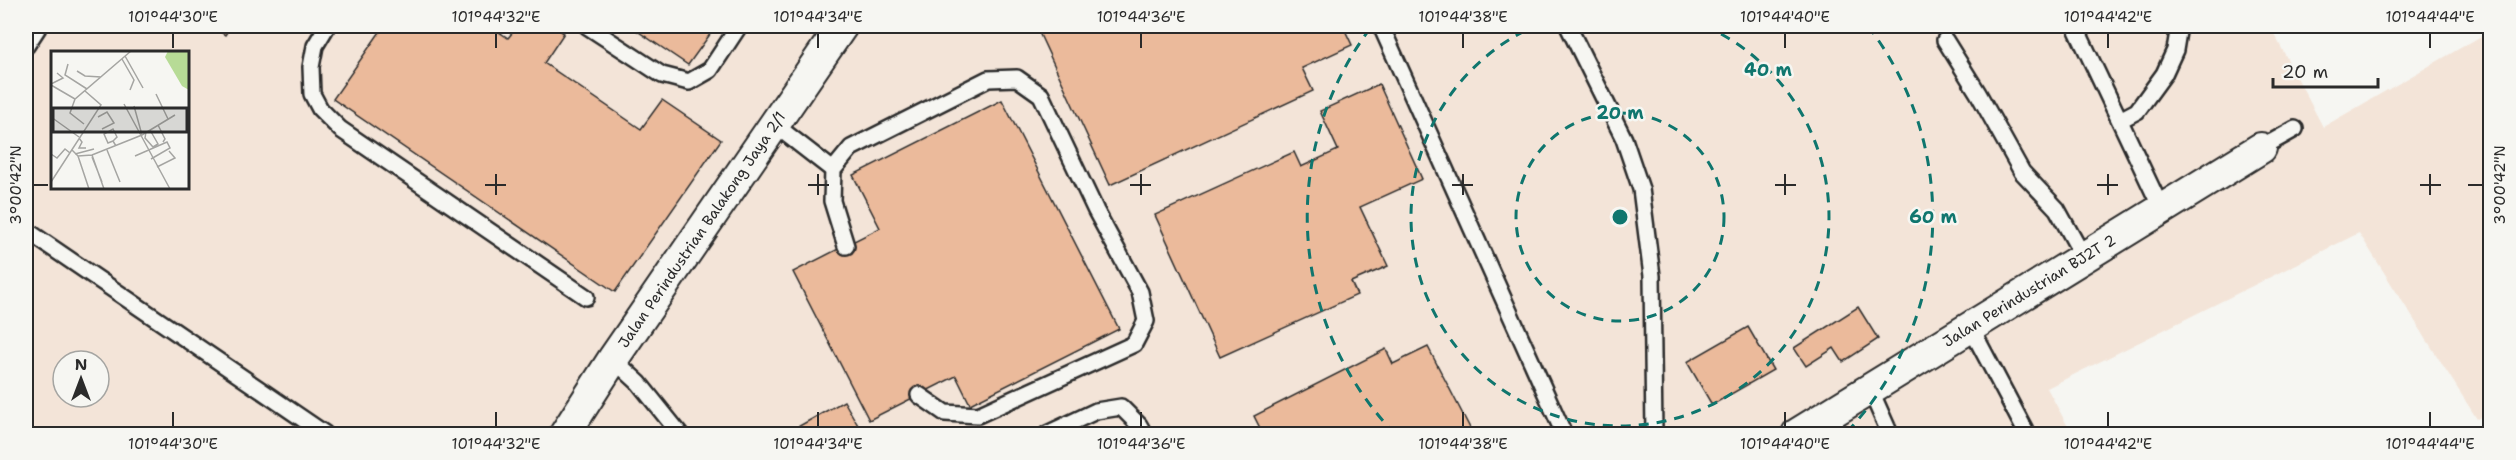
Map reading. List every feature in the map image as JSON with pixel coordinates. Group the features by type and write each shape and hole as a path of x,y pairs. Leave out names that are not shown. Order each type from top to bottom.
{"street":[{"name":"Jalan Perindustrian Balakong Jaya 2/1","path":"565,435 613,359 842,26"},
{"name":"Jalan Perindustrian BJ2T 2","path":"1814,430 1870,389 2261,148"}],"lane":[{"path":"26,46 39,26"},
{"path":"327,26 315,46 311,67 312,94 320,109 340,129 586,297"},
{"path":"587,26 662,75 689,82 710,70 739,26"},
{"path":"1381,26 1564,435"},
{"path":"1568,26 1624,139 1641,189 1652,276 1654,435"},
{"path":"2075,26 2162,210"},
{"path":"2120,120 2137,111 2164,74 2175,50 2179,26"},
{"path":"1945,40 2022,172 2057,209 2084,258"},
{"path":"846,246 832,201 833,170 851,148 988,79 1017,78 1041,95 1096,211 1140,292 1146,321 1134,344 978,415 945,412 919,395"},
{"path":"775,125 833,170"},
{"path":"2261,148 2295,129"},
{"path":"26,230 325,435"},
{"path":"1971,328 2027,435"},
{"path":"613,359 639,382 680,435"},
{"path":"1870,389 1890,435"},
{"path":"1047,435 1096,411 1121,407 1139,425 1144,435"}],"shaded area":[{"path":"26,26 2270,26 2323,127 2490,31 2490,412 2477,419 2359,233 2047,388 2072,434 26,434"}],"building":[{"path":"211,26 231,26 225,35"},
{"path":"384,26 490,26 508,38 518,26 553,26 564,33 544,63 641,129 662,100 721,140 615,292 333,99"},
{"path":"630,26 716,26 688,65"},
{"path":"1036,26 1343,26 1352,45 1302,68 1313,91 1110,185"},
{"path":"1379,84 1422,179 1360,207 1388,266 1351,282 1357,295 1220,357 1155,215 1294,152 1301,167 1338,150 1320,111"},
{"path":"1002,100 1119,329 970,404 956,376 869,420 793,272 880,228 853,175"},
{"path":"1858,307 1878,339 1843,362 1834,348 1806,366 1794,348"},
{"path":"1748,327 1773,370 1712,405 1687,362"},
{"path":"1428,347 1473,434 1263,434 1254,416 1386,349 1393,364"},
{"path":"844,401 863,434 785,434"}]}
